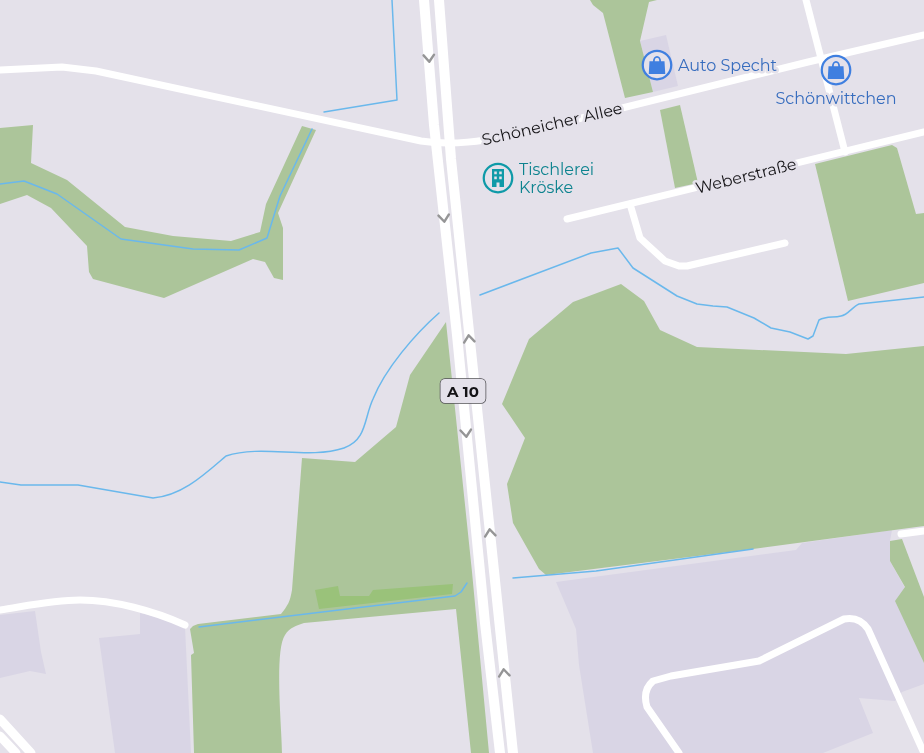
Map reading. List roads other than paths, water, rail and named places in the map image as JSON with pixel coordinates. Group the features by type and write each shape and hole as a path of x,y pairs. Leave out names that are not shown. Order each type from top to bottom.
{"highway":[{"name":"A 10","path":"424,0 437,160 500,753"},
{"name":"A 10","path":"439,0 451,159 513,753"}],"main road":[{"path":"0,719 31,753"},
{"path":"0,736 16,753"}],"street":[{"path":"806,0 844,152"},
{"name":"Schöneicher Allee","path":"0,70 62,67 96,71 421,141 456,143 513,135 924,35"},
{"name":"Weberstraße","path":"567,219 924,132"},
{"path":"630,204 640,238 665,261 679,266 785,243"},
{"path":"901,534 924,531"},
{"path":"0,610 69,601 95,601 122,605 185,625"},
{"path":"679,753 647,707 645,699 647,690 653,681 759,661 849,618 863,622 868,629 922,751"}],"waterway":[{"path":"324,112 397,100 392,0"},
{"path":"0,184 24,181 57,194 121,239 193,249 239,250 267,238 280,196 312,129"},
{"path":"480,295 591,253 618,248 633,268 677,296 697,304 727,307 771,328 808,339 813,336 819,320 838,317 859,304 924,297"},
{"path":"0,482 21,485 78,485 153,498 183,489 226,456 255,451 315,453 344,448 357,440 361,434 378,388 393,364 420,331 439,313"},
{"path":"513,578 596,571 753,549"},
{"path":"199,627 455,596 467,583"}],"place":[{"name":"Auto Specht","path":"657,65"},
{"name":"Schönwittchen","path":"836,70"},
{"name":"Tischlerei Kröske","path":"498,178"}]}
